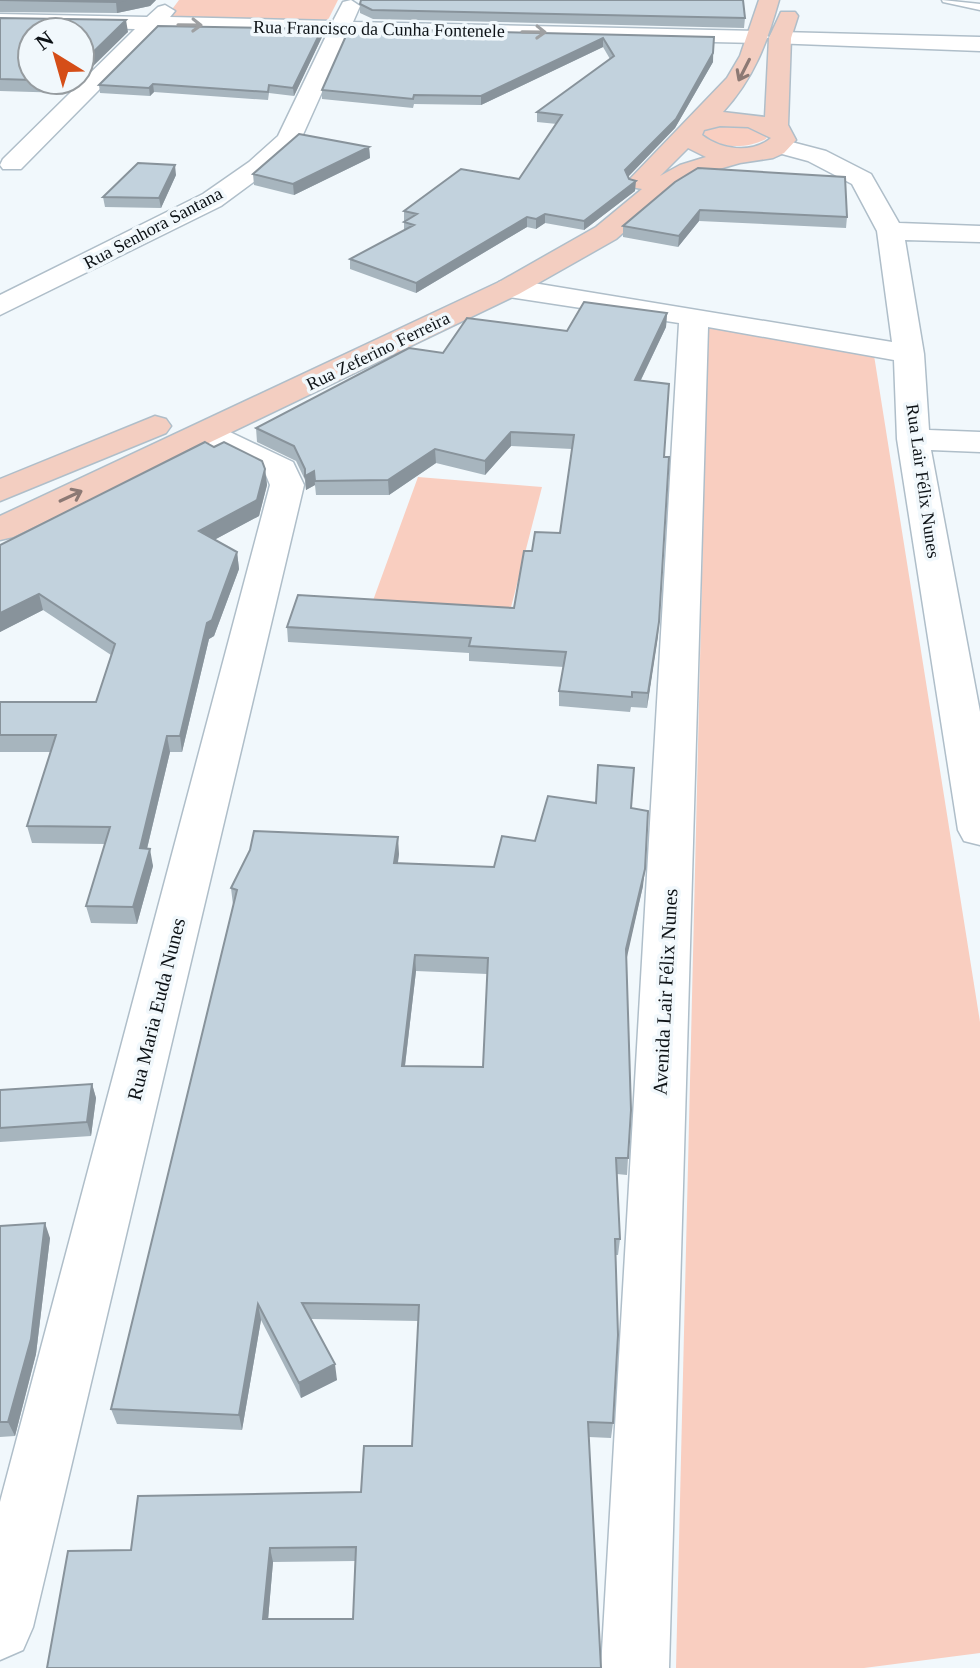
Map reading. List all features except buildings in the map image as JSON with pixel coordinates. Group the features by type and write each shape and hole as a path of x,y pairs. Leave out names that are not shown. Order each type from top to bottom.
{"main road":[{"name":"Rua Zeferino Ferreira","path":"0,529 509,288 606,233 663,185 689,170 743,154 778,137 769,37 769,0"},
{"name":"Rua Zeferino Ferreira","path":"0,491 179,416 581,229 643,180 738,82 797,0"},
{"path":"743,154 704,148 695,143 692,129 720,119 735,118 778,137"}],"street":[{"path":"12,164 154,25 174,0"},
{"name":"Rua Senhora Santana","path":"0,306 212,200 258,167 289,139 353,0"},
{"name":"Rua Francisco da Cunha Fontenele","path":"0,20 980,44"},
{"name":"Rua Lair Félix Nunes","path":"778,137 862,179 890,231 909,354 913,439 967,682 980,830"},
{"path":"890,231 980,234"},
{"path":"509,288 694,316 909,354"},
{"name":"Avenida Lair Félix Nunes","path":"635,1668 694,316"},
{"name":"Rua Maria Euda Nunes","path":"0,1627 287,485 281,469 209,432"},
{"path":"913,439 980,442"}],"lane":[{"path":"947,0 980,7"}],"shaded area":[{"path":"179,0 338,0 328,20 319,22 175,19 170,12"},
{"path":"734,121 768,134 766,139 750,145 732,146 715,142 702,132 705,127"},
{"path":"708,326 873,349 980,1022 980,1653 864,1668 676,1668"},
{"path":"418,477 542,487 508,619 371,606"}]}
